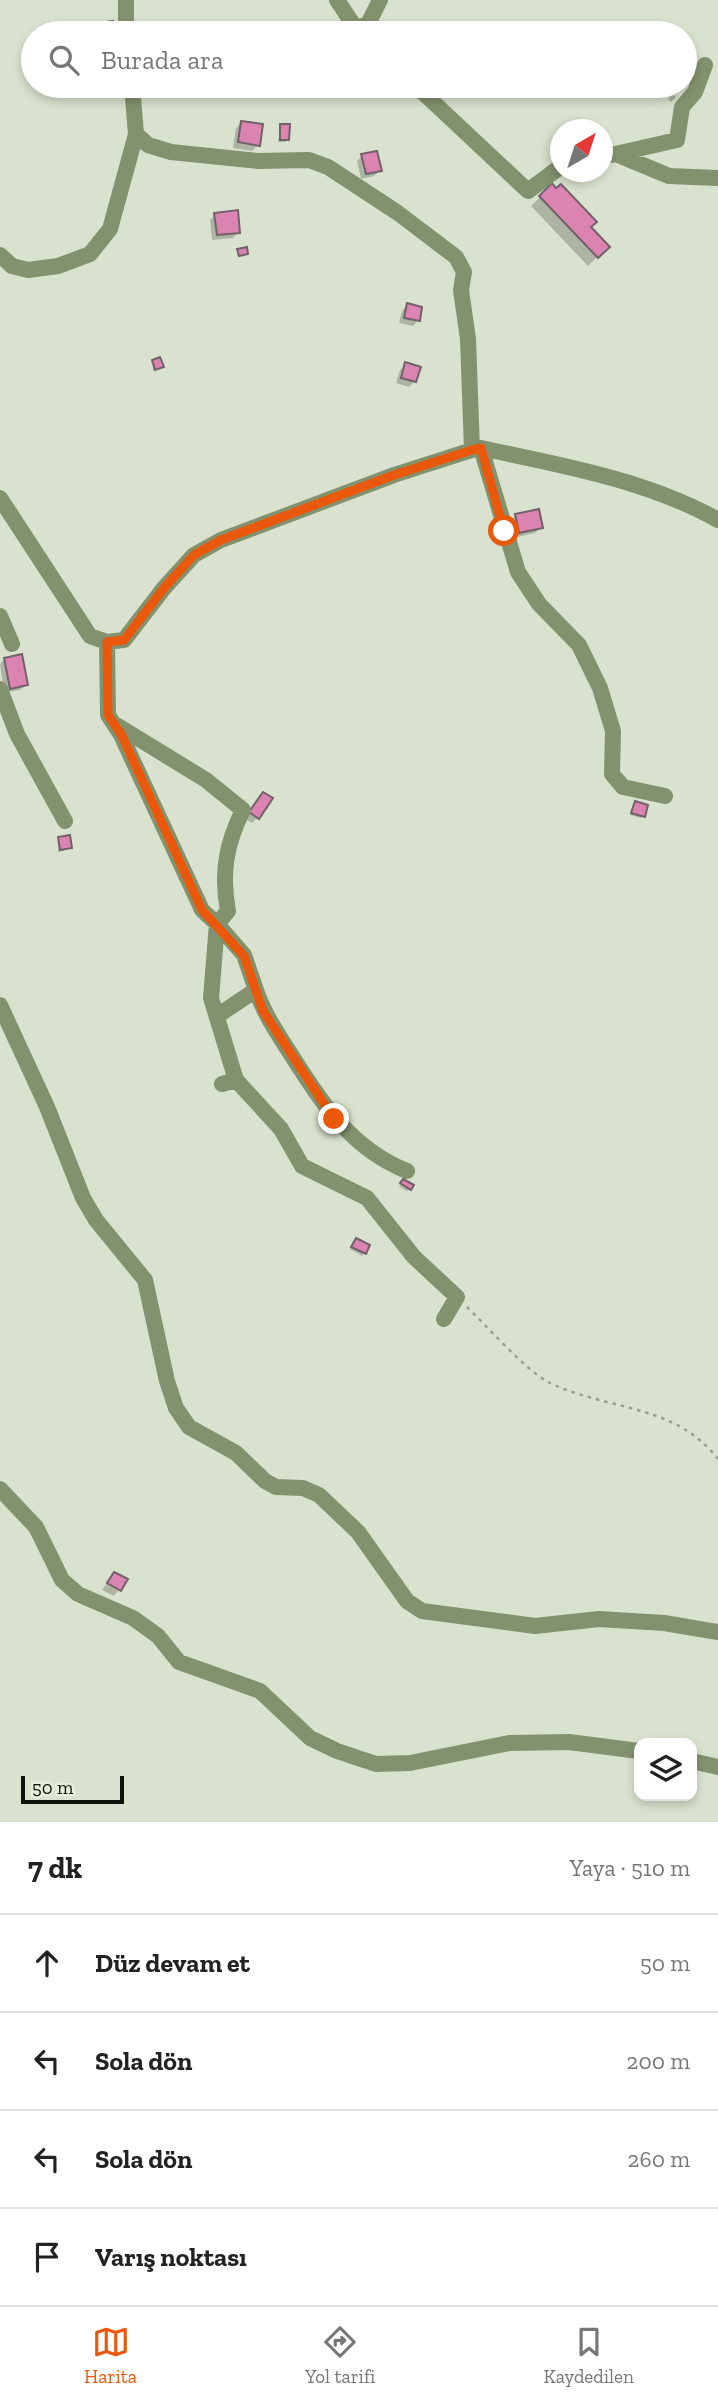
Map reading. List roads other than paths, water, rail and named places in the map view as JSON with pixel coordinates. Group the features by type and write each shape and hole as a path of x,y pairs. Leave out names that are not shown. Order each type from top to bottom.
{"street":[{"path":"126,0 126,21"},
{"path":"337,0 352,21"},
{"path":"370,21 380,0"},
{"path":"697,87 705,65"},
{"path":"0,255 12,266 28,270 58,266 90,254 110,229 136,134 133,98"},
{"path":"429,98 533,192 550,176"},
{"path":"613,155 677,140 682,107 690,98"},
{"path":"136,134 148,145 170,152 258,162 309,160 328,167 398,213 456,257 464,272 461,290 477,449 518,572 538,604 579,645 600,688 613,731 612,774 623,787 665,796"},
{"path":"613,157 668,176 718,178"},
{"path":"0,498 90,636 107,642 124,640 164,588 194,555 221,540 394,475 477,449 576,469 683,503 718,520"},
{"path":"0,616 12,644"},
{"path":"107,642 108,715 202,910 244,956 263,1011 334,1119 367,1151 407,1171"},
{"path":"0,689 17,734 65,821"},
{"path":"113,723 170,761 206,780 243,810 230,835 225,861 228,911 217,924 211,998 229,1082 281,1129 302,1166 367,1198 406,1247 457,1297 444,1319"},
{"path":"217,1016 256,990"},
{"path":"0,1005 47,1107 83,1198 96,1220 145,1280 167,1381 176,1408 188,1427 236,1453 265,1482 276,1487 303,1488 319,1495 358,1532 407,1601 422,1611 535,1626 599,1619 664,1623 718,1632"},
{"path":"0,1489 36,1527 62,1580 78,1594 133,1618 158,1636 179,1662 260,1691 310,1738 337,1751 376,1764 410,1763 509,1744 569,1742 634,1750"},
{"path":"697,1762 718,1767"}]}
